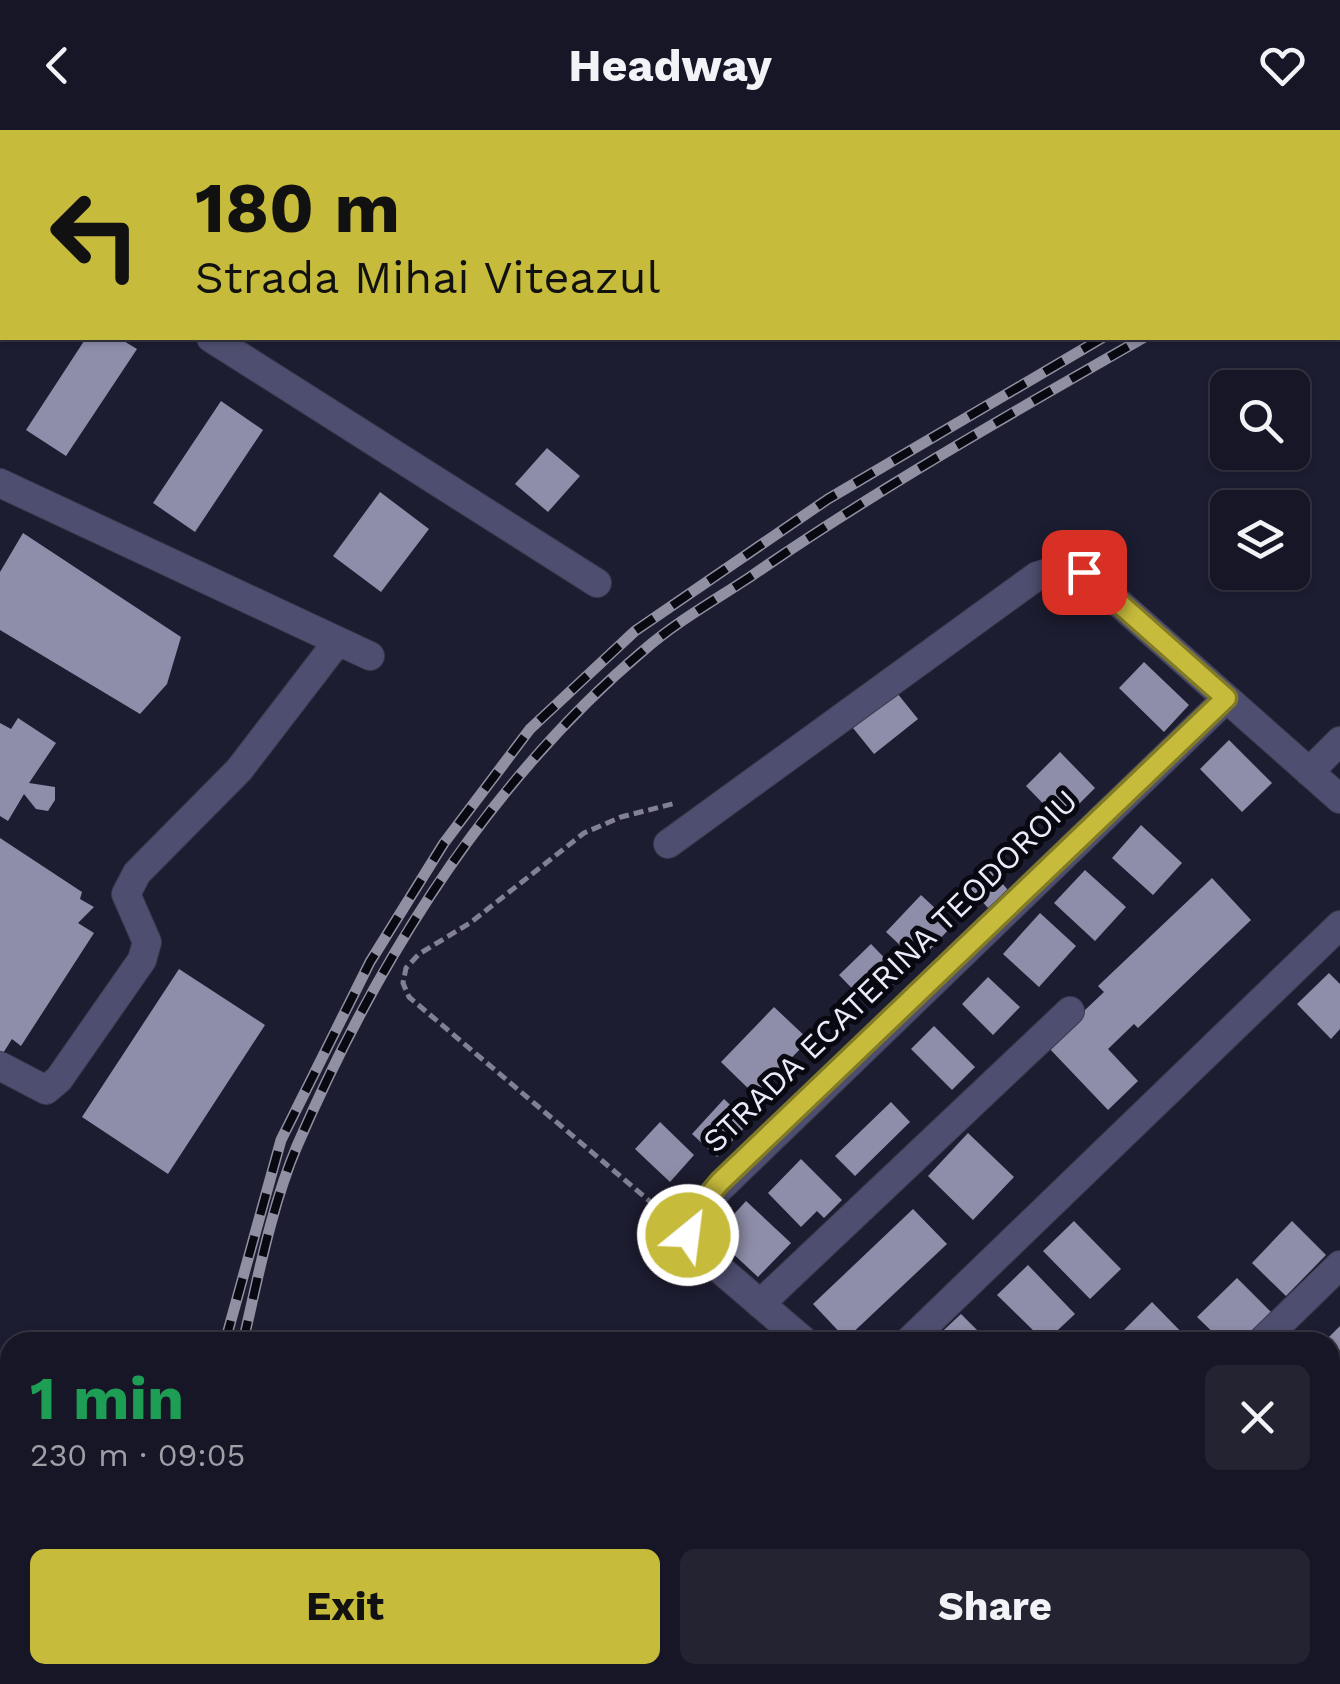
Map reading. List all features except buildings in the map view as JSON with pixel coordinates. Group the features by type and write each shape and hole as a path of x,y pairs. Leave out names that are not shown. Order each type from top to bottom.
{"street":[{"path":"214,340 597,583"},
{"path":"0,484 370,656"},
{"path":"668,844 1037,576 1060,569 1084,572 1340,799"},
{"path":"0,1066 46,1090 59,1079 142,960 147,942 126,894 138,873 239,770 338,641"},
{"name":"STRADA ECATERINA TEODOROIU","path":"688,1235 693,1214 720,1182 1226,698"},
{"path":"1309,772 1340,742"},
{"path":"918,1332 1340,925"},
{"path":"760,1304 1070,1011"},
{"path":"688,1235 701,1253 793,1332"},
{"path":"1271,1332 1340,1265"}],"path":[{"path":"688,1235 409,997 403,983 406,968 419,954 470,924 584,834 660,805 728,797"}],"railway":[{"path":"228,1332 281,1140 370,962 444,843 530,729 635,631 828,499 1099,340"},
{"path":"245,1332 266,1243 297,1146 363,1008 442,877 535,757 644,650 682,621 895,483 1140,340"}],"route":[{"path":"688,1235 693,1214 720,1182 1226,698 1084,572"}]}
